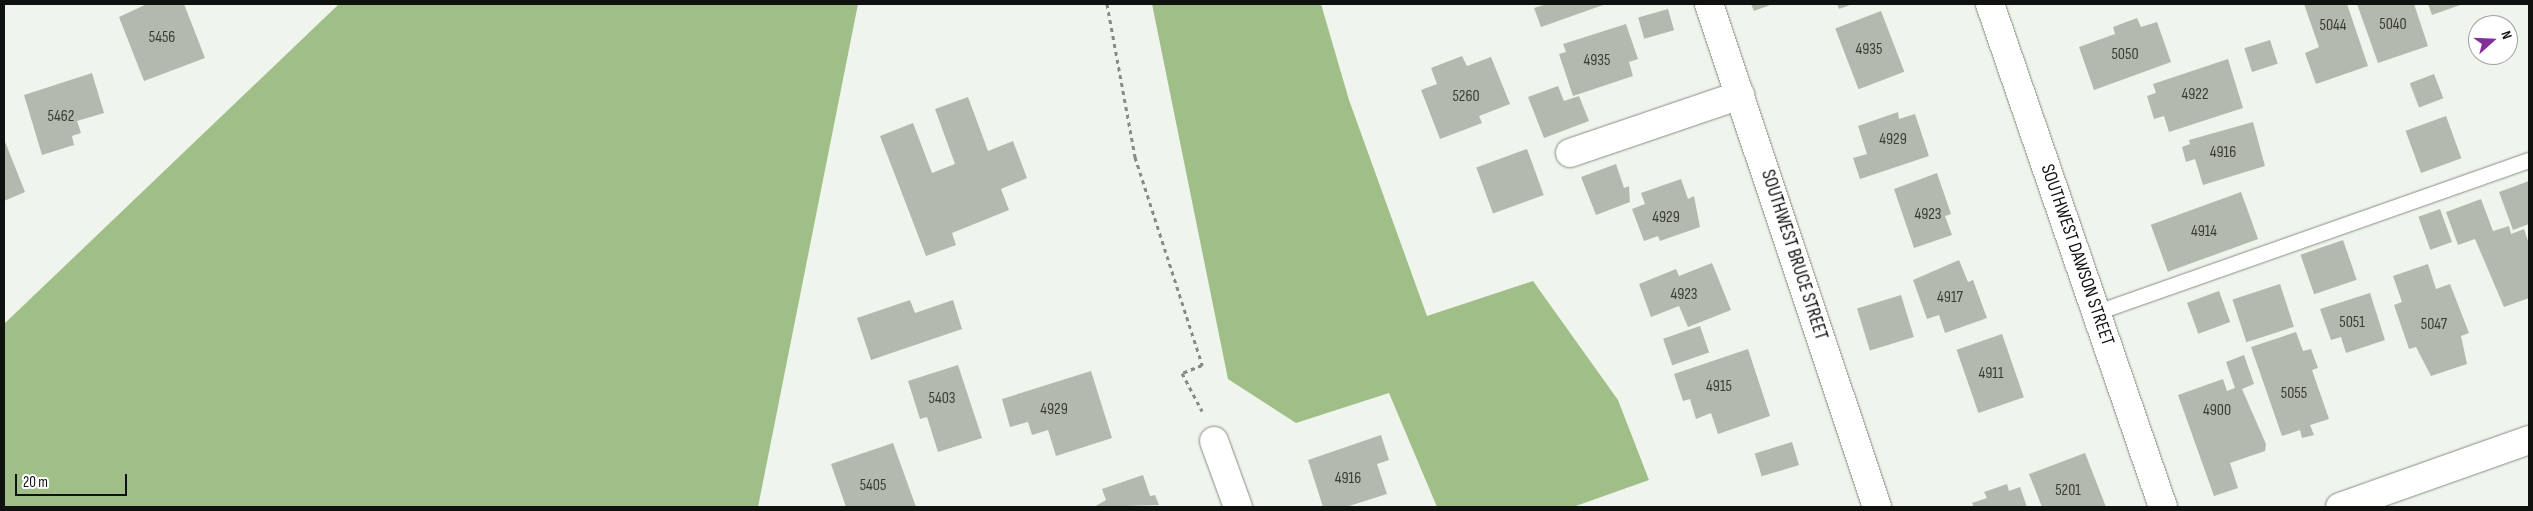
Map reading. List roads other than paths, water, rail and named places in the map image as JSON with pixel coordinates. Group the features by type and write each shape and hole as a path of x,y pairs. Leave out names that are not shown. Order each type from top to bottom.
{"street":[{"name":"SOUTHWEST BRUCE STREET","path":"1709,4 1877,507"},
{"name":"SOUTHWEST DAWSON STREET","path":"1990,4 2164,507"},
{"path":"1570,153 1740,95"},
{"path":"2340,507 2529,440"},
{"path":"1214,441 1238,507"}],"lane":[{"path":"2097,312 2529,160"}]}
